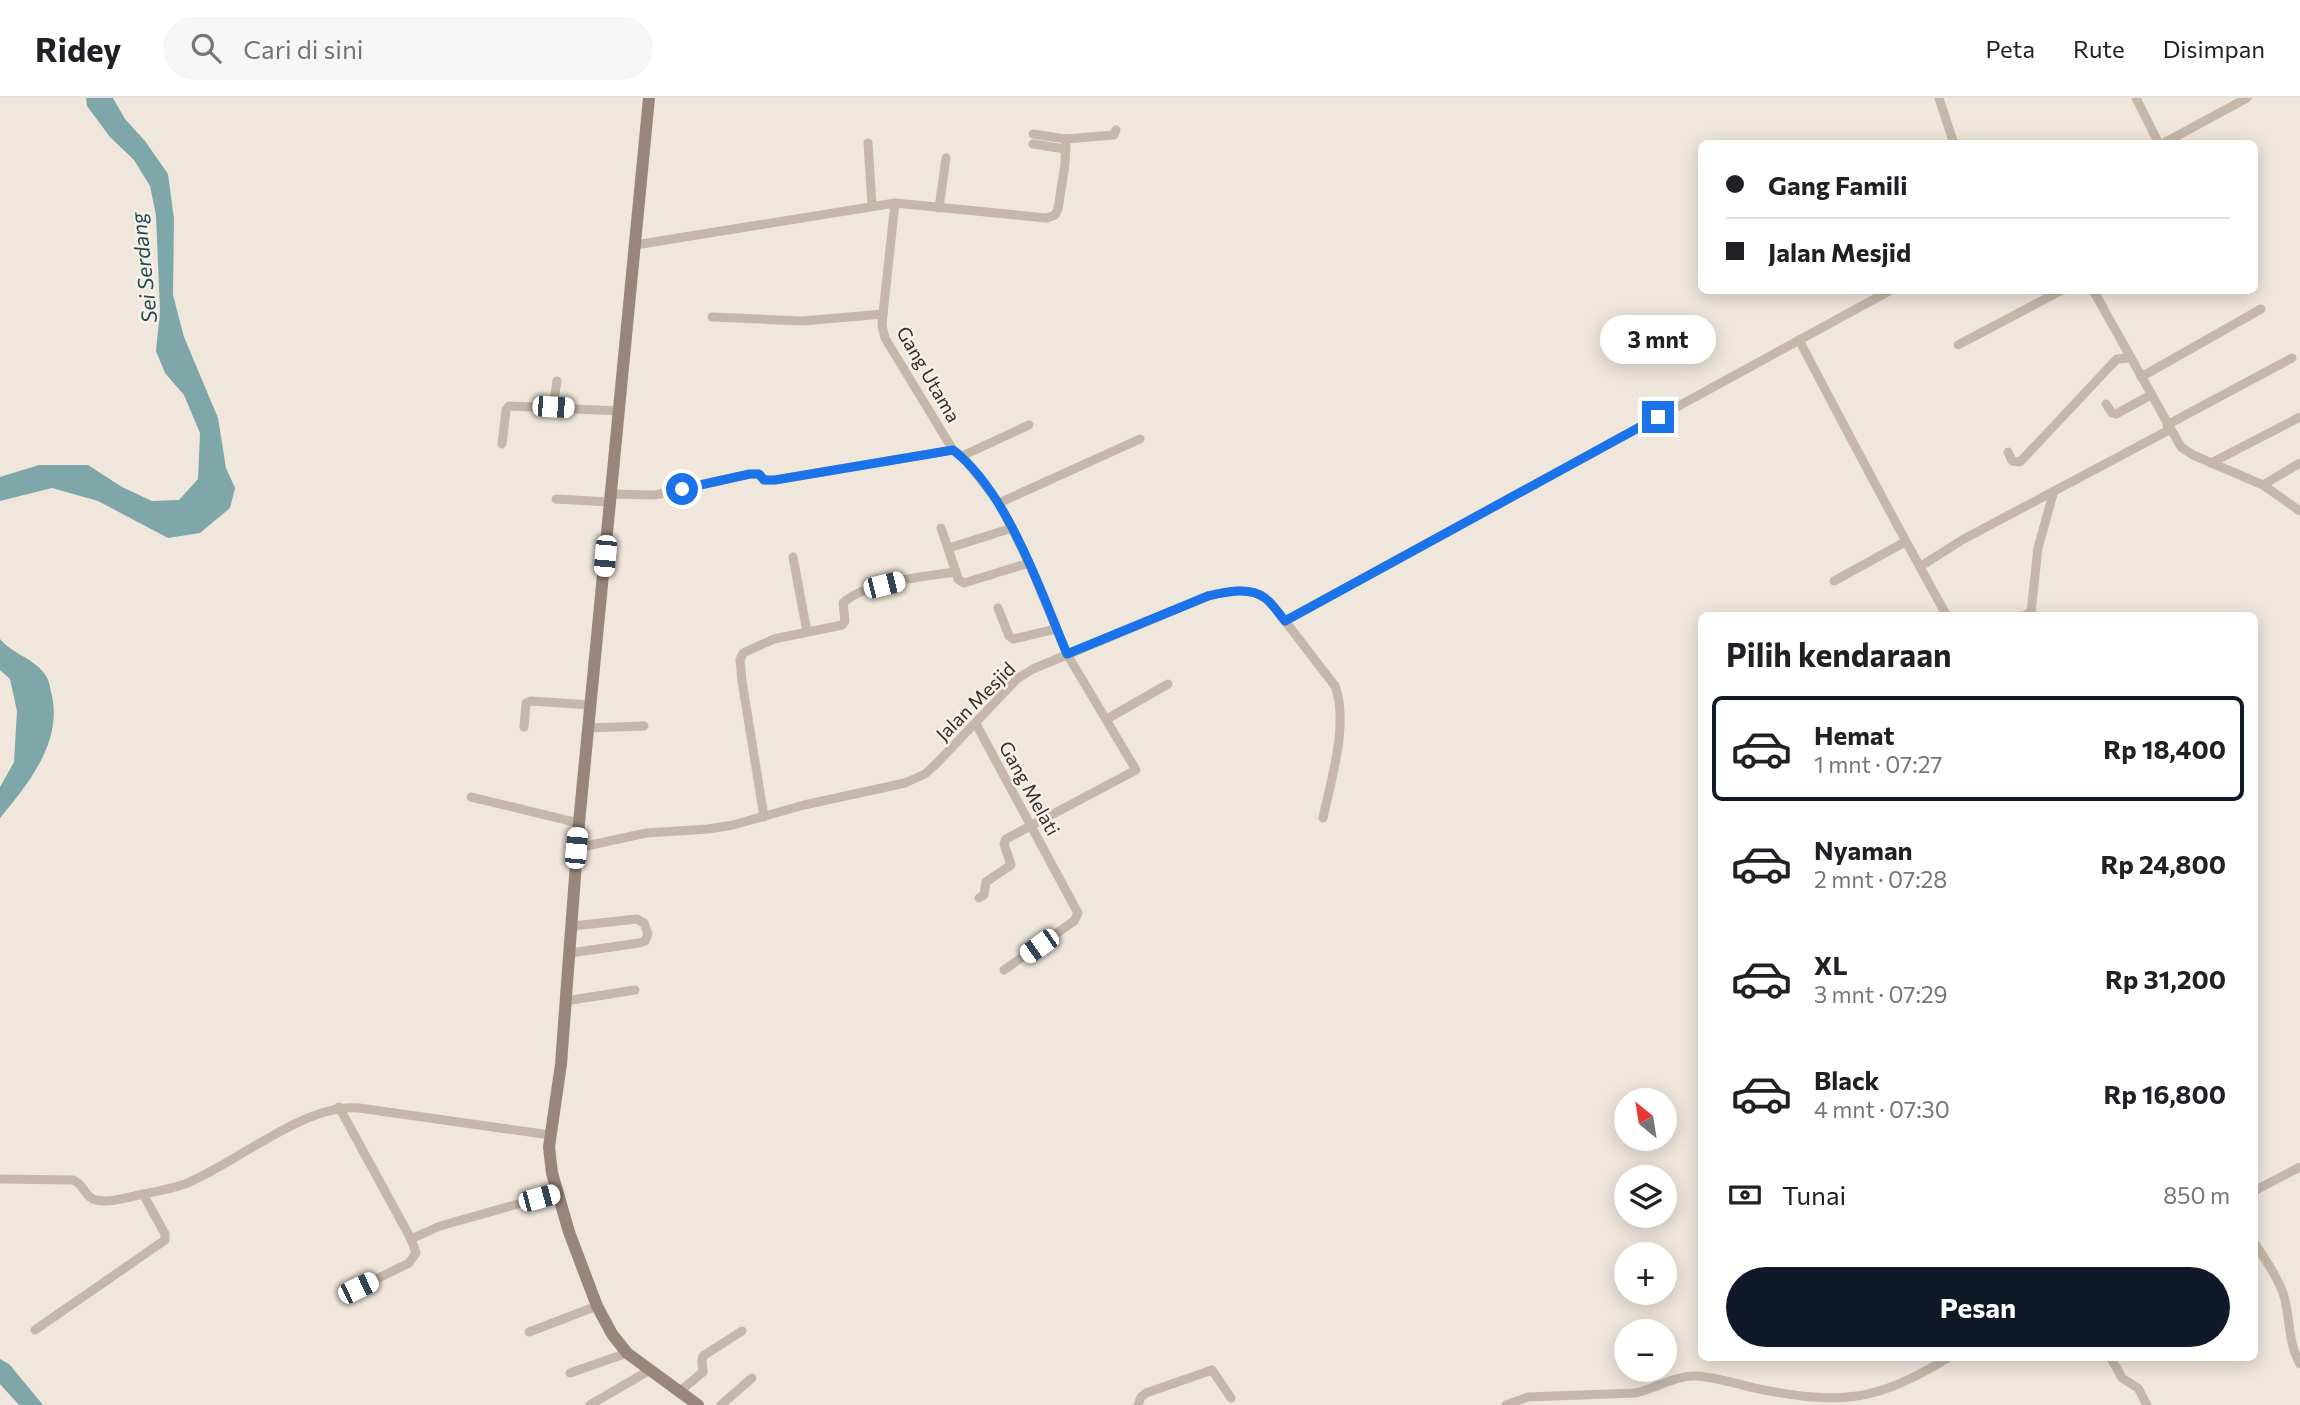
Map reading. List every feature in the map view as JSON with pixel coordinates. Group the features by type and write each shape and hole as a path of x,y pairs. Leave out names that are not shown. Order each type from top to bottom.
{"street":[{"path":"649,98 576,848 573,926 561,1064 550,1135 550,1162 569,1232 597,1306 612,1334 627,1353 698,1405"},
{"path":"1939,98 1953,140"},
{"path":"2136,98 2158,140"},
{"path":"2167,140 2233,101 2247,98"},
{"path":"1033,139 1066,144 1114,135 1116,130"},
{"path":"868,143 872,206"},
{"path":"635,245 895,203 1043,219 1051,217 1058,209 1066,144"},
{"path":"939,208 946,158"},
{"name":"Gang Utama","path":"895,203 882,326 889,346 957,453 999,503 1029,563 1067,654 1136,769 1031,825"},
{"path":"1285,621 1884,294"},
{"path":"1958,345 2054,294"},
{"path":"2094,294 2181,447 2263,485 2300,512"},
{"path":"2141,377 2261,309"},
{"path":"712,317 803,321 883,314"},
{"path":"1800,340 1905,542 1922,566 1944,612"},
{"path":"2008,452 2012,461 2020,462 2114,362 2130,358"},
{"path":"1922,566 1962,540 2053,494 2292,358"},
{"path":"553,407 557,381"},
{"path":"2106,404 2112,413 2116,414 2151,395"},
{"path":"502,444 508,407 619,411"},
{"path":"2211,463 2300,418"},
{"path":"556,499 655,495 750,474 759,474 764,480 775,480 957,453 1029,425"},
{"path":"999,503 1140,439"},
{"path":"2263,485 2300,463"},
{"path":"2030,612 2038,548 2053,494"},
{"path":"941,528 958,579 964,583 1029,563"},
{"path":"948,548 1012,528"},
{"path":"1834,581 1905,542"},
{"path":"793,556 807,632"},
{"path":"764,817 742,681 743,653 760,644 842,625 845,621 843,603 854,595 898,582 956,572"},
{"name":"Jalan Mesjid","path":"576,848 646,833 708,830 814,802 892,787 915,779 936,764 1017,679 1033,669 1208,596 1246,592 1264,597 1335,686 1340,697 1335,763 1323,818"},
{"path":"998,608 1009,636 1013,639 1056,629"},
{"path":"1107,719 1168,684"},
{"path":"524,727 526,706 531,701 590,705"},
{"name":"Gang Melati","path":"976,724 1076,908 1077,918 1004,970"},
{"path":"588,727 644,726"},
{"path":"471,797 579,823"},
{"path":"979,898 984,895 986,881 1011,865 1004,841 1031,825"},
{"path":"570,953 633,944 645,941 648,934 644,923 637,919 573,926"},
{"path":"565,1001 635,990"},
{"path":"0,1179 74,1180 90,1197 98,1201 143,1194 186,1183 314,1116 340,1107 550,1135"},
{"path":"340,1107 415,1249 414,1258 409,1263 358,1288"},
{"path":"2258,1189 2300,1167"},
{"path":"411,1239 440,1226 557,1193"},
{"path":"35,1330 165,1240 165,1234 143,1194"},
{"path":"2258,1248 2285,1298 2292,1346 2299,1359"},
{"path":"529,1332 597,1306"},
{"path":"680,1391 703,1372 704,1356 742,1331"},
{"path":"570,1373 627,1353"},
{"path":"1506,1405 1528,1397 1634,1393 1694,1376 1761,1390 1843,1399 1892,1388 1942,1361"},
{"path":"2113,1361 2122,1378 2138,1388 2147,1405"},
{"path":"590,1405 650,1370"},
{"path":"1138,1405 1146,1393 1212,1370 1231,1398"},
{"path":"721,1405 752,1378"}],"water":[{"path":"86,98 113,98 125,119 145,141 168,174 174,219 173,295 184,337 218,418 226,468 235,488 230,508 200,533 168,538 98,501 52,488 0,501 0,477 39,465 88,465 122,487 152,501 179,500 198,479 200,433 184,395 165,373 156,351 160,311 156,215 150,186 134,160 110,137 87,106"},
{"path":"0,639 41,670 49,682 54,710 53,727 41,760 0,818 0,787 14,762 17,711 10,679 0,670"},
{"path":"0,1359 9,1364 43,1405 19,1405 0,1384"}],"route":[{"path":"682,489 750,474 759,474 764,480 775,480 953,450 962,456 999,503 1029,563 1067,654 1208,596 1234,591 1264,597 1285,621 1658,417"}],"water label":[{"name":"Sei Serdang","path":"143,268"}]}
